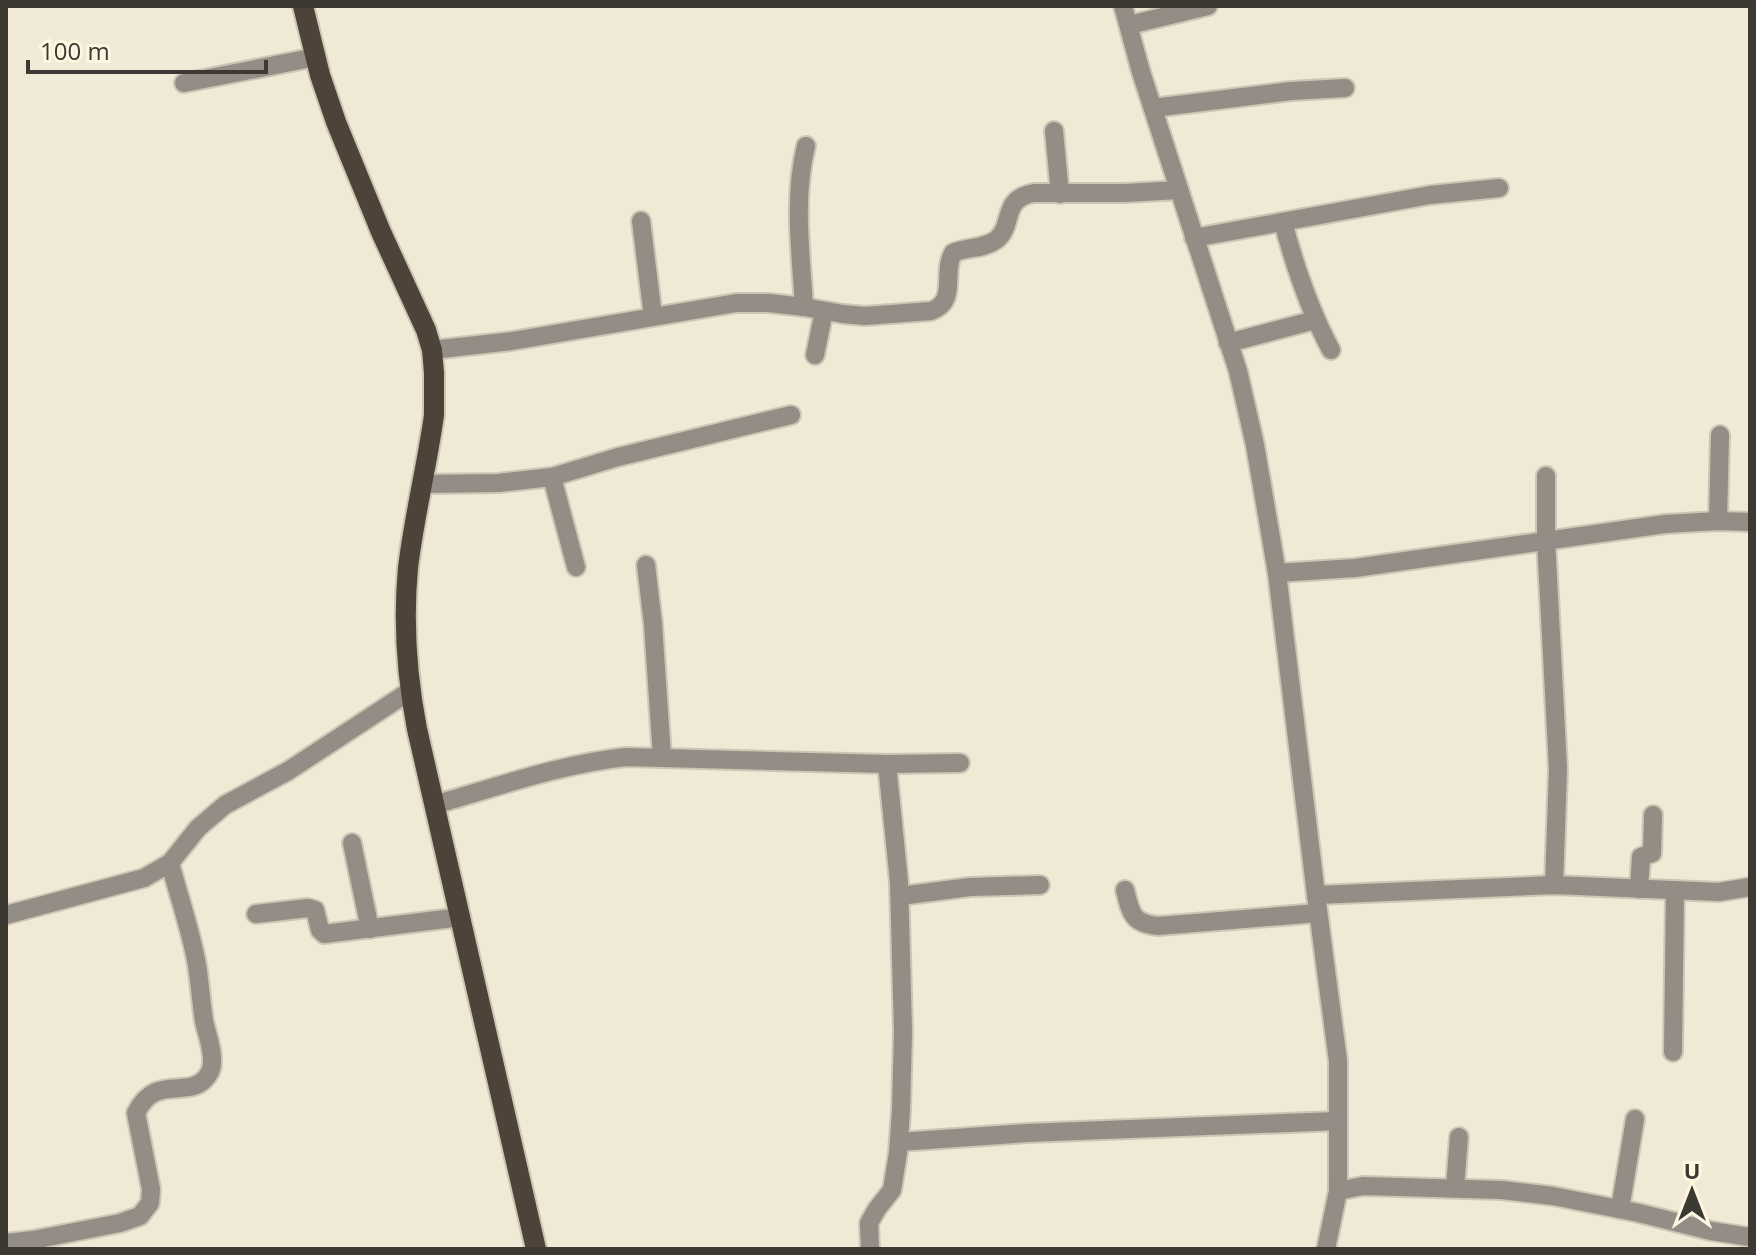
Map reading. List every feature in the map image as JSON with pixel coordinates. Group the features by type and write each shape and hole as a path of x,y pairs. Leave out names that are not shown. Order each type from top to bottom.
{"main road":[{"path":"303,6 320,75 356,173 420,315 432,350 435,392 431,437 408,570 410,691 536,1249"}],"street":[{"path":"1123,6 1238,371 1255,445 1277,573 1338,1061 1338,1191 1326,1249"},
{"path":"1129,25 1208,6"},
{"path":"184,83 316,57"},
{"path":"1153,108 1276,92 1345,88"},
{"path":"1054,131 1060,194"},
{"path":"804,307 799,189 806,146"},
{"path":"1194,238 1430,195 1499,188"},
{"path":"432,350 512,341 736,303 769,303 865,316 939,308 947,295 949,261 953,253 996,240 1011,207 1020,197 1034,193 1179,190"},
{"path":"641,221 653,316"},
{"path":"1283,222 1299,279 1331,350"},
{"path":"815,355 824,311"},
{"path":"1228,343 1315,320"},
{"path":"422,484 498,483 552,477 618,457 791,415"},
{"path":"1718,521 1720,435"},
{"path":"1546,476 1546,540 1558,769 1554,885"},
{"path":"552,477 576,567"},
{"path":"1277,573 1355,568 1665,524 1750,522"},
{"path":"646,565 662,757"},
{"path":"6,915 144,878 170,863 198,828 225,805 288,771 410,691"},
{"path":"434,805 549,771 626,757 960,763"},
{"path":"870,1249 869,1223 892,1190 899,1142 903,1031 900,896 887,764"},
{"path":"1639,889 1641,857 1652,853 1653,815"},
{"path":"352,843 370,929"},
{"path":"6,1243 120,1223 140,1216 150,1203 151,1189 136,1113 148,1096 163,1089 188,1087 203,1081 212,1067 212,1047 204,1022 197,963 170,863"},
{"path":"900,896 970,887 1040,885"},
{"path":"1125,890 1134,919 1158,926 1317,904 1554,885 1719,892 1750,887"},
{"path":"1673,1052 1675,890"},
{"path":"256,914 308,908 315,910 324,934 461,917"},
{"path":"1620,1209 1635,1119"},
{"path":"899,1142 1027,1133 1338,1121"},
{"path":"1455,1188 1459,1137"},
{"path":"1338,1191 1363,1186 1540,1194 1750,1237"}]}
